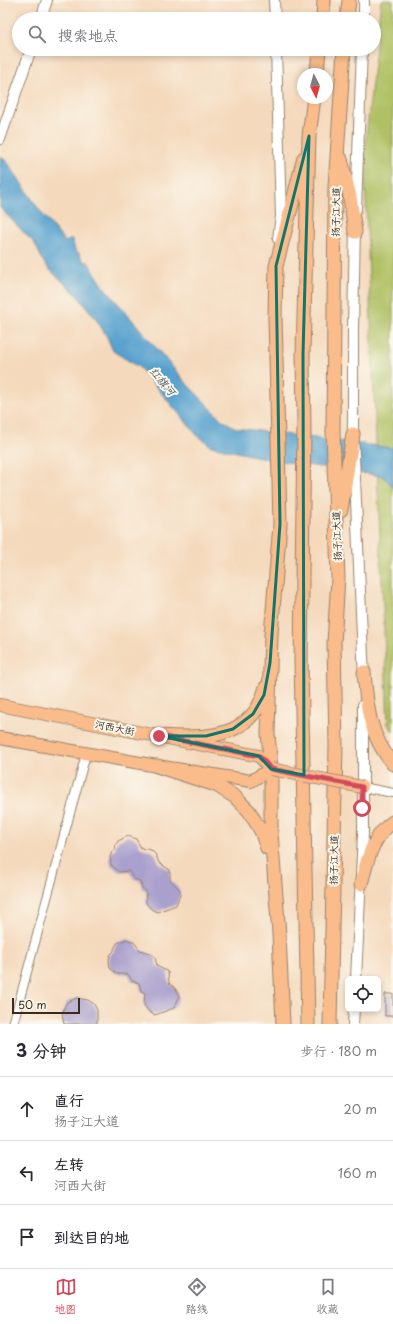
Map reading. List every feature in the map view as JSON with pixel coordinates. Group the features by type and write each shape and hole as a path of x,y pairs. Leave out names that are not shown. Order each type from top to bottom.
{"highway":[{"path":"323,12 324,0"},
{"path":"348,12 349,0"},
{"path":"317,68 319,56"},
{"name":"扬子江大道","path":"330,1024 336,746 334,643 338,578 336,538 345,478 333,432 335,187 344,56"},
{"path":"308,1024 302,660 304,474 303,354 309,136 313,104"},
{"path":"283,1024 271,833 271,769 268,733 271,635 280,524 275,316 276,266 309,136"},
{"path":"338,145 350,197 355,232"},
{"path":"345,478 353,434"},
{"path":"159,736 186,738 219,734 246,722 253,714 264,695 270,664"},
{"path":"364,672 372,727 379,746 393,764"},
{"path":"157,766 216,785 236,797 261,831 274,869"},
{"path":"361,884 369,853 381,834 393,822"}],"main road":[{"name":"河西大街","path":"0,704 259,756 271,769"},
{"path":"0,738 86,754 251,781 271,769 362,787"}],"street":[{"path":"44,12 48,0"},
{"path":"274,0 275,12"},
{"path":"364,0 364,12"},
{"path":"0,139 29,56"},
{"path":"276,56 281,216 276,266"},
{"path":"353,434 353,315 362,56"},
{"path":"345,478 364,672 362,787 363,834 356,976"},
{"path":"13,1024 86,754"},
{"path":"362,787 393,793"},
{"path":"353,1024 354,1012"}],"highlighted area":[{"path":"309,136 303,354 304,775 271,769 259,756 159,736 206,736 233,729 253,714 264,695 270,663 280,524 276,266"}],"green space":[{"path":"381,0 393,0 393,731 388,725 364,157 375,56 381,56 381,12 380,12"}],"water":[{"name":"红旗河","path":"0,155 8,163 40,211 65,242 72,239 76,253 79,253 84,262 88,262 104,287 188,385 222,420 236,428 393,448 393,488 382,476 272,460 211,446 197,435 140,368 113,351 107,337 96,319 75,293 49,269 43,261 35,244 0,208"}],"building":[{"path":"128,836 136,839 141,848 151,850 156,855 159,863 170,870 170,880 180,890 180,895 176,905 157,912 151,909 146,903 146,891 142,888 140,881 134,879 129,871 119,872 111,865 110,857 112,852 116,849 115,846 118,841"},
{"path":"127,939 134,942 140,950 155,957 157,966 168,972 169,983 175,988 179,998 174,1008 155,1015 149,1012 144,1005 145,993 141,991 139,983 132,981 128,974 117,974 110,968 110,955 114,951 117,943"},
{"path":"385,994 393,994 393,1016 385,1016"},
{"path":"77,998 88,1000 94,1004 97,1010 97,1024 64,1024 62,1014 67,1002"}],"route":[{"path":"159,736 259,756 271,769 362,787 362,808"}]}
